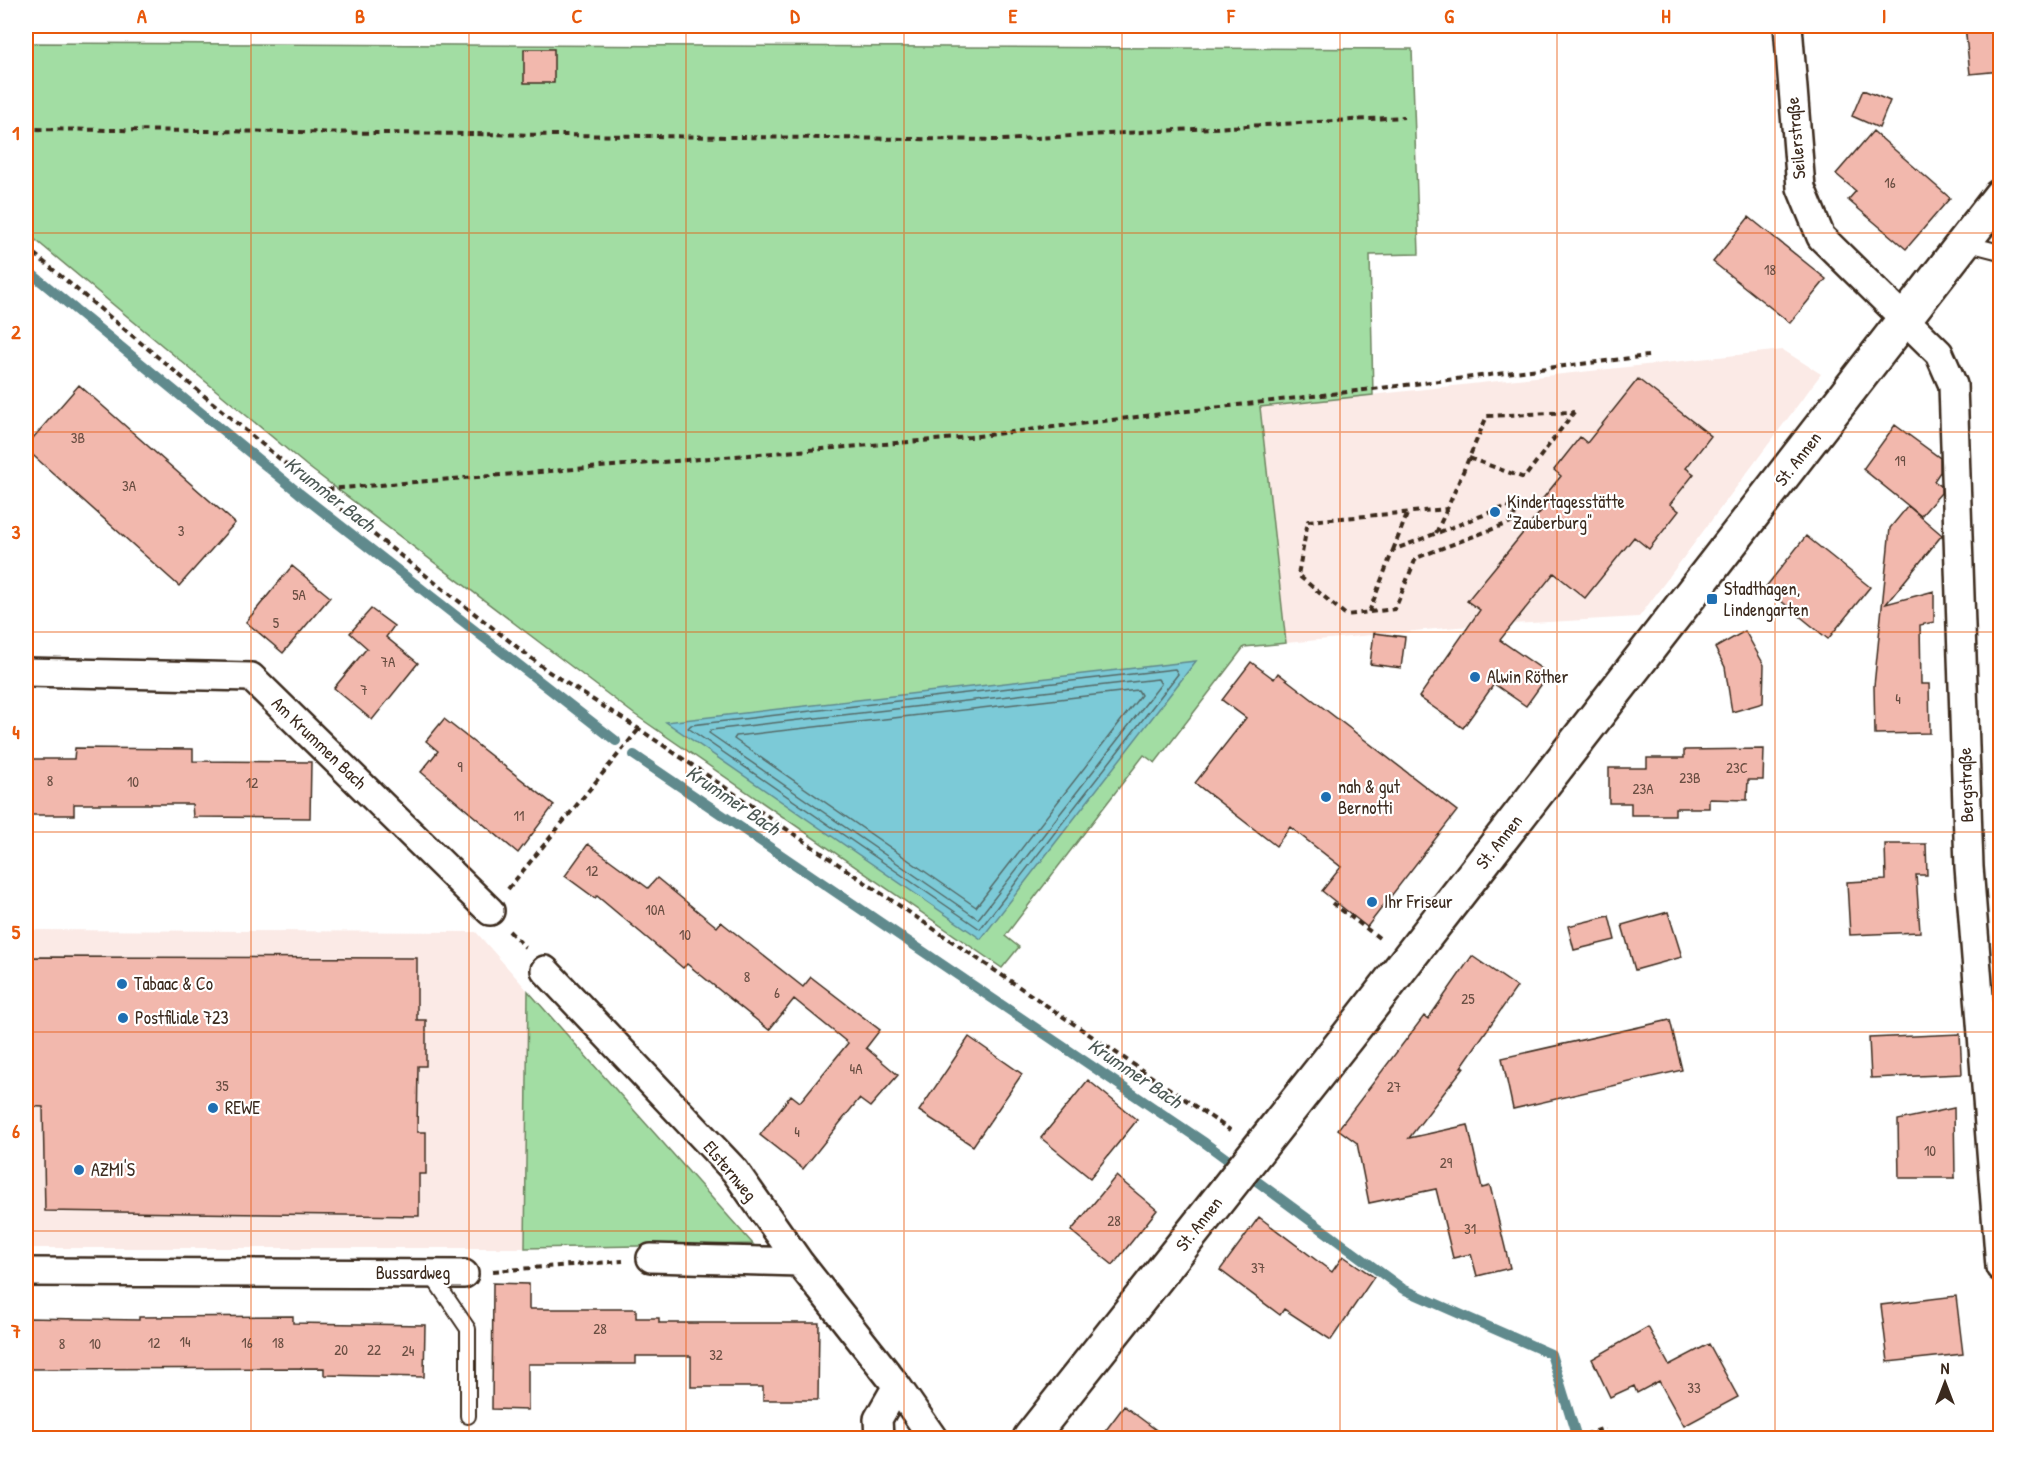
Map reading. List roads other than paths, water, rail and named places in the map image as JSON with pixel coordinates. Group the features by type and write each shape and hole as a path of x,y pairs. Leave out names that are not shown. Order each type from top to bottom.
{"main road":[{"name":"St. Annen","path":"1030,1438 1408,959 2001,196"}],"street":[{"name":"Seilerstraße","path":"1788,26 1801,188 1821,237 1905,320"},
{"name":"Bergstraße","path":"1905,320 1939,354 1953,386 1969,867 2001,1267"},
{"name":"Am Krummen Bach","path":"26,672 251,677 490,910"},
{"name":"Elsternweg","path":"546,970 735,1171 800,1262 897,1386 933,1438"},
{"path":"651,1258 800,1262"},
{"name":"Bussardweg","path":"26,1272 464,1274"},
{"path":"879,1438 878,1419 897,1386"}],"lane":[{"path":"1965,243 2001,252"},
{"path":"430,1273 468,1329 468,1416"}],"water":[{"path":"1196,661 981,939 666,722"}],"waterway":[{"name":"Krummer Bach","path":"26,269 299,493 616,741"},
{"name":"Krummer Bach","path":"634,755 1205,1143 1403,1289 1551,1354 1577,1438"}],"place":[{"name":"Kindertagesstätte \"Zauberburg\"","path":"1495,512"},
{"name":"Stadthagen, Lindengarten","path":"1712,599"},
{"name":"Alwin Röther","path":"1475,677"},
{"name":"nah & gut Bernotti","path":"1326,797"},
{"name":"Ihr Friseur","path":"1372,902"},
{"name":"Tabaac & Co","path":"122,984"},
{"name":"Postfiliale 723","path":"123,1018"},
{"name":"REWE","path":"213,1108"},
{"name":"AZMI'S","path":"79,1170"}]}
